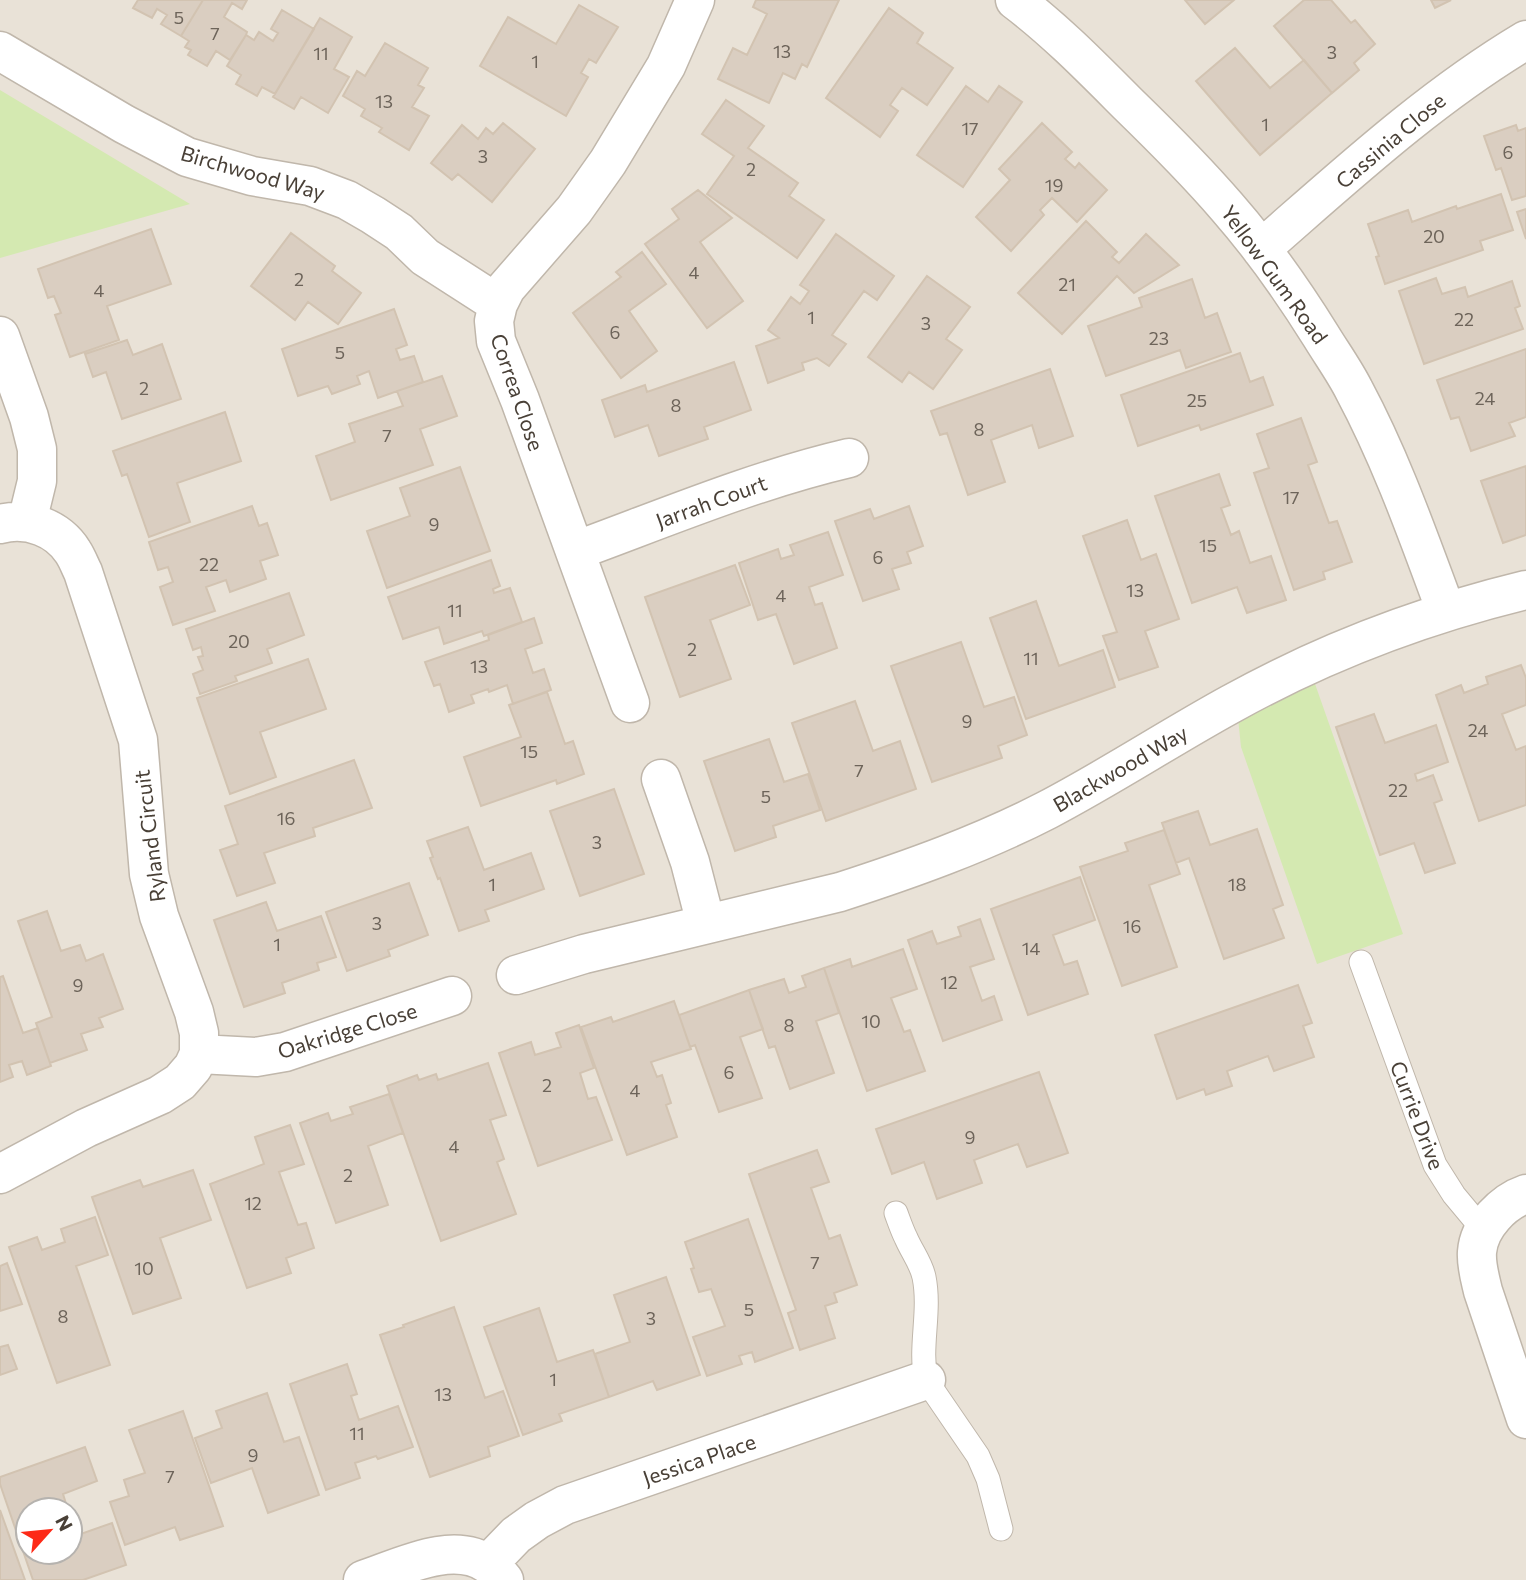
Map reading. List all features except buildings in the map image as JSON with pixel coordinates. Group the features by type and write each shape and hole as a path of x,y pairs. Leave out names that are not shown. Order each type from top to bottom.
{"street":[{"name":"Correa Close","path":"631,703 496,341 494,321 506,288 574,210 608,162 666,66 695,0"},
{"name":"Yellow Gum Road","path":"1015,0 1087,62 1178,152 1261,249 1353,387 1410,510 1446,611"},
{"name":"Cassinia Close","path":"1261,249 1434,102 1491,61 1526,40"},
{"name":"Birchwood Way","path":"0,51 124,124 187,157 252,176 310,186 346,200 390,226 425,257 498,304"},
{"path":"0,336 29,417 37,449 37,481 13,523"},
{"name":"Jarrah Court","path":"575,551 771,479 849,458"},
{"name":"Ryland Circuit","path":"13,523 44,527 62,538 74,553 83,572 138,740 151,886 159,916 194,1012 200,1033 199,1054"},
{"name":"Blackwood Way","path":"516,975 584,954 841,892 955,851 1047,810 1274,681 1344,650 1446,611 1526,590"},
{"path":"661,779 690,862 706,924"},
{"name":"Oakridge Close","path":"199,1054 256,1057 285,1052 452,996"},
{"path":"0,1174 86,1128 160,1095 180,1082 193,1068 199,1054"},
{"path":"1526,1194 1503,1206 1494,1216 1484,1231 1477,1250 1482,1291 1526,1419"},
{"name":"Jessica Place","path":"496,1572 516,1535 565,1505 926,1380"},
{"path":"363,1580 438,1555 458,1554 475,1558 496,1572"}],"lane":[{"name":"Currie Drive","path":"1361,962 1435,1165 1454,1195 1484,1231"},
{"path":"895,1213 924,1277 926,1302 923,1366 926,1380 978,1456 988,1479 1001,1529"}],"shaded area":[{"path":"0,0 1526,0 1526,1580 0,1580"}],"green space":[{"path":"0,90 190,204 0,258"},
{"path":"1314,681 1403,934 1317,964 1241,747 1238,718"}]}
